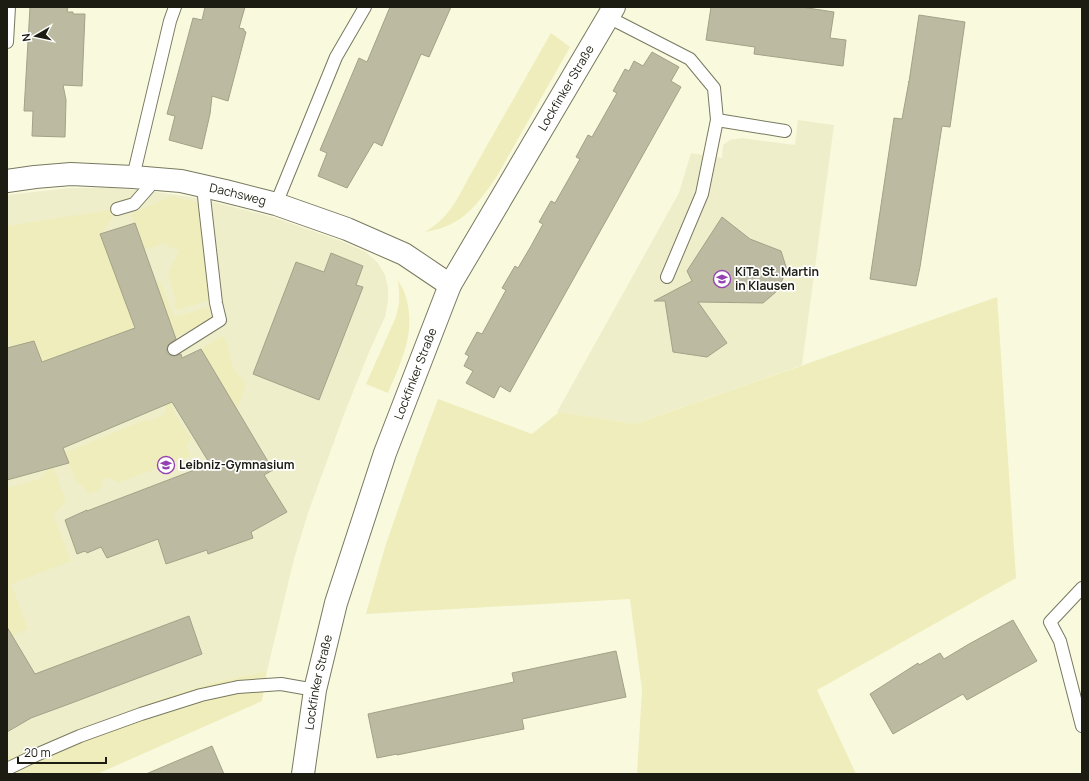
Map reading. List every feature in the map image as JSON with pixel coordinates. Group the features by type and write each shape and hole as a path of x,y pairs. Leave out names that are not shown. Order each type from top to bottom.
{"street":[{"name":"Lockfinker Straße","path":"303,774 315,690 336,603 377,474 450,285 611,12"},
{"name":"Dachsweg","path":"7,181 71,174 181,181 204,186 276,204 347,228 404,254 450,285"}],"lane":[{"path":"7,42 9,7"},
{"path":"133,177 170,21 175,7"},
{"path":"276,204 336,57 365,7"},
{"path":"611,12 690,59 714,88 717,120 702,194 667,277"},
{"path":"717,120 785,131"},
{"path":"117,209 134,204 156,179"},
{"path":"174,350 220,320 216,303 204,186"},
{"path":"1082,588 1050,622 1060,641 1082,726"},
{"path":"7,769 80,736 141,714 201,695 238,687 281,684 315,690"}],"shaded area":[{"path":"551,33 570,47 497,176 476,204 464,216 446,226 425,232 440,221 451,209"},
{"name":"KiTa St. Martin in Klausen","path":"798,120 834,125 802,365 635,424 557,412 679,193 691,153 722,158 723,145 730,140 742,138 795,145"},
{"name":"Leibniz-Gymnasium","path":"69,188 111,188 198,198 273,217 341,241 366,252 378,263 385,275 388,287 388,301 385,317 343,417 308,513 294,559 267,671 211,683 160,699 21,757 7,756 7,195"},
{"path":"171,196 198,203 209,300 177,310 174,304 176,302 168,274 179,251 163,243 144,251 131,214"},
{"path":"117,209 101,236 135,328 42,363 17,361 7,332 7,226"},
{"path":"398,280 404,292 408,307 409,333 403,356 388,393 366,384 396,317 399,303"},
{"path":"160,281 174,317 209,307 211,320 175,337 156,282"},
{"path":"997,297 1016,578 817,690 856,774 637,774 642,690 630,599 366,614 386,544 438,399 532,434 559,412 635,424"},
{"path":"221,336 224,337 226,341 233,367 246,385 237,409 201,349"},
{"path":"170,400 176,415 191,438 187,445 190,456 117,483 112,478 105,478 102,480 100,490 88,494 82,486 77,483 65,453 144,420 149,421 162,416 166,409 164,403"},
{"path":"53,467 66,501 53,515 71,561 11,584 28,629 12,636 7,627 7,488 40,479 48,469"},
{"path":"267,671 262,701 97,774 7,774 7,756 21,757 160,699 211,683"}],"building":[{"path":"30,7 68,7 67,12 73,12 73,14 85,14 82,86 63,85 66,100 65,137 32,136 33,111 24,111"},
{"path":"205,7 245,7 239,28 244,29 246,32 228,101 212,96 210,114 202,149 169,140 175,116 167,114 193,18 202,20"},
{"path":"390,7 451,7 429,57 421,54 382,146 374,142 347,188 318,176 327,153 320,150 359,58 367,62"},
{"path":"711,7 801,7 834,12 830,38 846,40 843,66 754,54 755,47 706,40"},
{"path":"919,15 965,22 950,127 942,126 916,286 870,279 894,118 902,119"},
{"path":"652,52 679,67 671,81 681,87 510,392 500,386 494,398 466,383 473,371 464,366 469,356 465,354 477,332 482,334 506,290 502,288 515,266 518,268 543,224 539,222 551,201 555,203 580,159 576,157 588,135 592,137 617,93 613,91 625,69 629,71 634,61 643,66"},
{"path":"722,217 750,239 781,251 787,270 777,291 763,303 698,302 727,343 707,357 673,352 665,301 654,301 692,281 687,271"},
{"path":"135,223 176,339 168,345 167,353 174,356 181,354 182,358 201,349 273,470 264,475 287,512 251,532 253,538 208,554 207,550 166,564 158,539 107,558 101,547 87,553 85,551 77,554 65,520 87,510 210,464 172,402 63,448 69,463 7,480 7,348 34,341 42,362 135,328 100,234"},
{"path":"331,253 363,266 356,285 363,287 319,400 253,374 296,262 324,272"},
{"path":"189,616 202,654 31,718 7,732 7,627 35,674"},
{"path":"1013,620 1037,661 967,700 963,694 893,734 870,694 918,663 919,665 940,653 944,659"},
{"path":"616,651 626,697 522,719 524,729 377,758 368,714 514,682 512,673"},
{"path":"212,746 224,774 146,774"}],"place":[{"name":"KiTa St. Martin in Klausen","path":"722,279"},
{"name":"Leibniz-Gymnasium","path":"166,465"}]}
